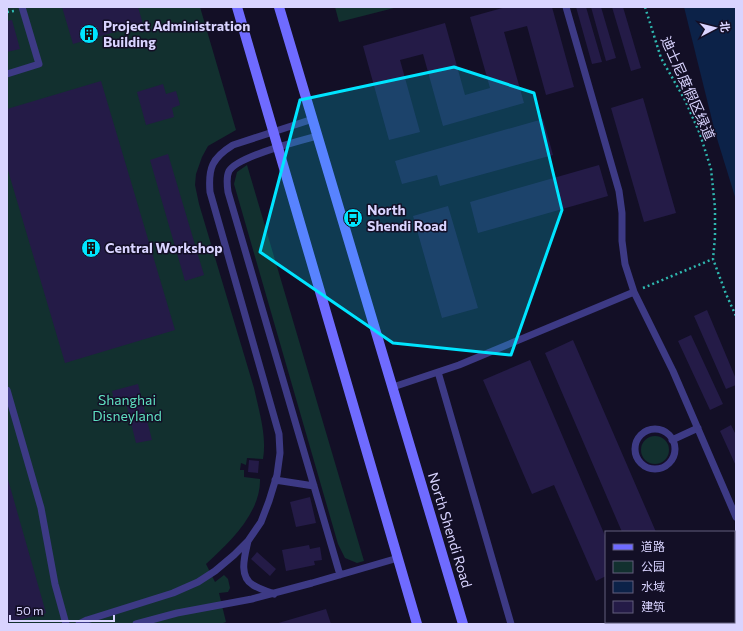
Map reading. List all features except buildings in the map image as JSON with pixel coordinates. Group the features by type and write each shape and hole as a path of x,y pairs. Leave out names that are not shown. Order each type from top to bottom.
{"street":[{"path":"237,7 417,624"},
{"name":"North Shendi Road","path":"279,7 463,624"}],"lane":[{"path":"7,74 39,64 22,7"},
{"path":"566,7 619,191 625,264 634,292 673,371 736,518"},
{"path":"79,624 87,620 173,593 198,582 215,571 234,555 248,541 261,522 275,480 280,453 279,434 210,192 208,176 213,163 221,152 233,145 313,119"},
{"path":"318,136 242,160 229,171 227,180 228,192 340,575"},
{"path":"393,387 459,365 634,292"},
{"path":"438,372 512,624"},
{"path":"7,390 41,508 55,584 66,624"},
{"path":"672,440 698,428"},
{"path":"657,429 663,431 672,440 674,453 672,459 662,468 650,469 639,461 635,449 639,437 644,432 657,429"},
{"path":"275,480 314,486"},
{"path":"248,541 243,571 246,578 252,585 274,594"},
{"path":"136,624 177,613 274,594 398,558"}],"path":[{"name":"迪士尼度假区绿道","path":"645,7 661,58 685,100 700,134 711,169 715,237 713,259 736,316"},
{"path":"634,292 713,259"}],"highlighted area":[{"path":"454,67 534,93 562,210 511,355 393,343 260,252 300,100"}],"green space":[{"name":"Shanghai Disneyland","path":"7,7 200,7 236,130 208,146 196,174 195,185 199,204 254,388 264,441 263,459 247,458 246,465 241,463 240,470 244,470 244,477 260,479 259,492 255,504 242,526 224,547 206,564 215,582 224,575 228,579 230,588 228,592 219,593 226,622 220,624 7,624"},
{"path":"335,7 398,7 339,22"},
{"path":"247,165 364,561 357,563 345,558 338,544 234,184 237,172"},
{"path":"655,436 665,440 669,450 665,460 655,464 645,460 641,450 645,440"}],"water":[{"path":"684,7 736,7 736,200 715,132"}],"place":[{"name":"Project Administration Building","path":"89,34"},
{"name":"North Shendi Road","path":"353,218"},
{"name":"Central Workshop","path":"91,248"}]}
